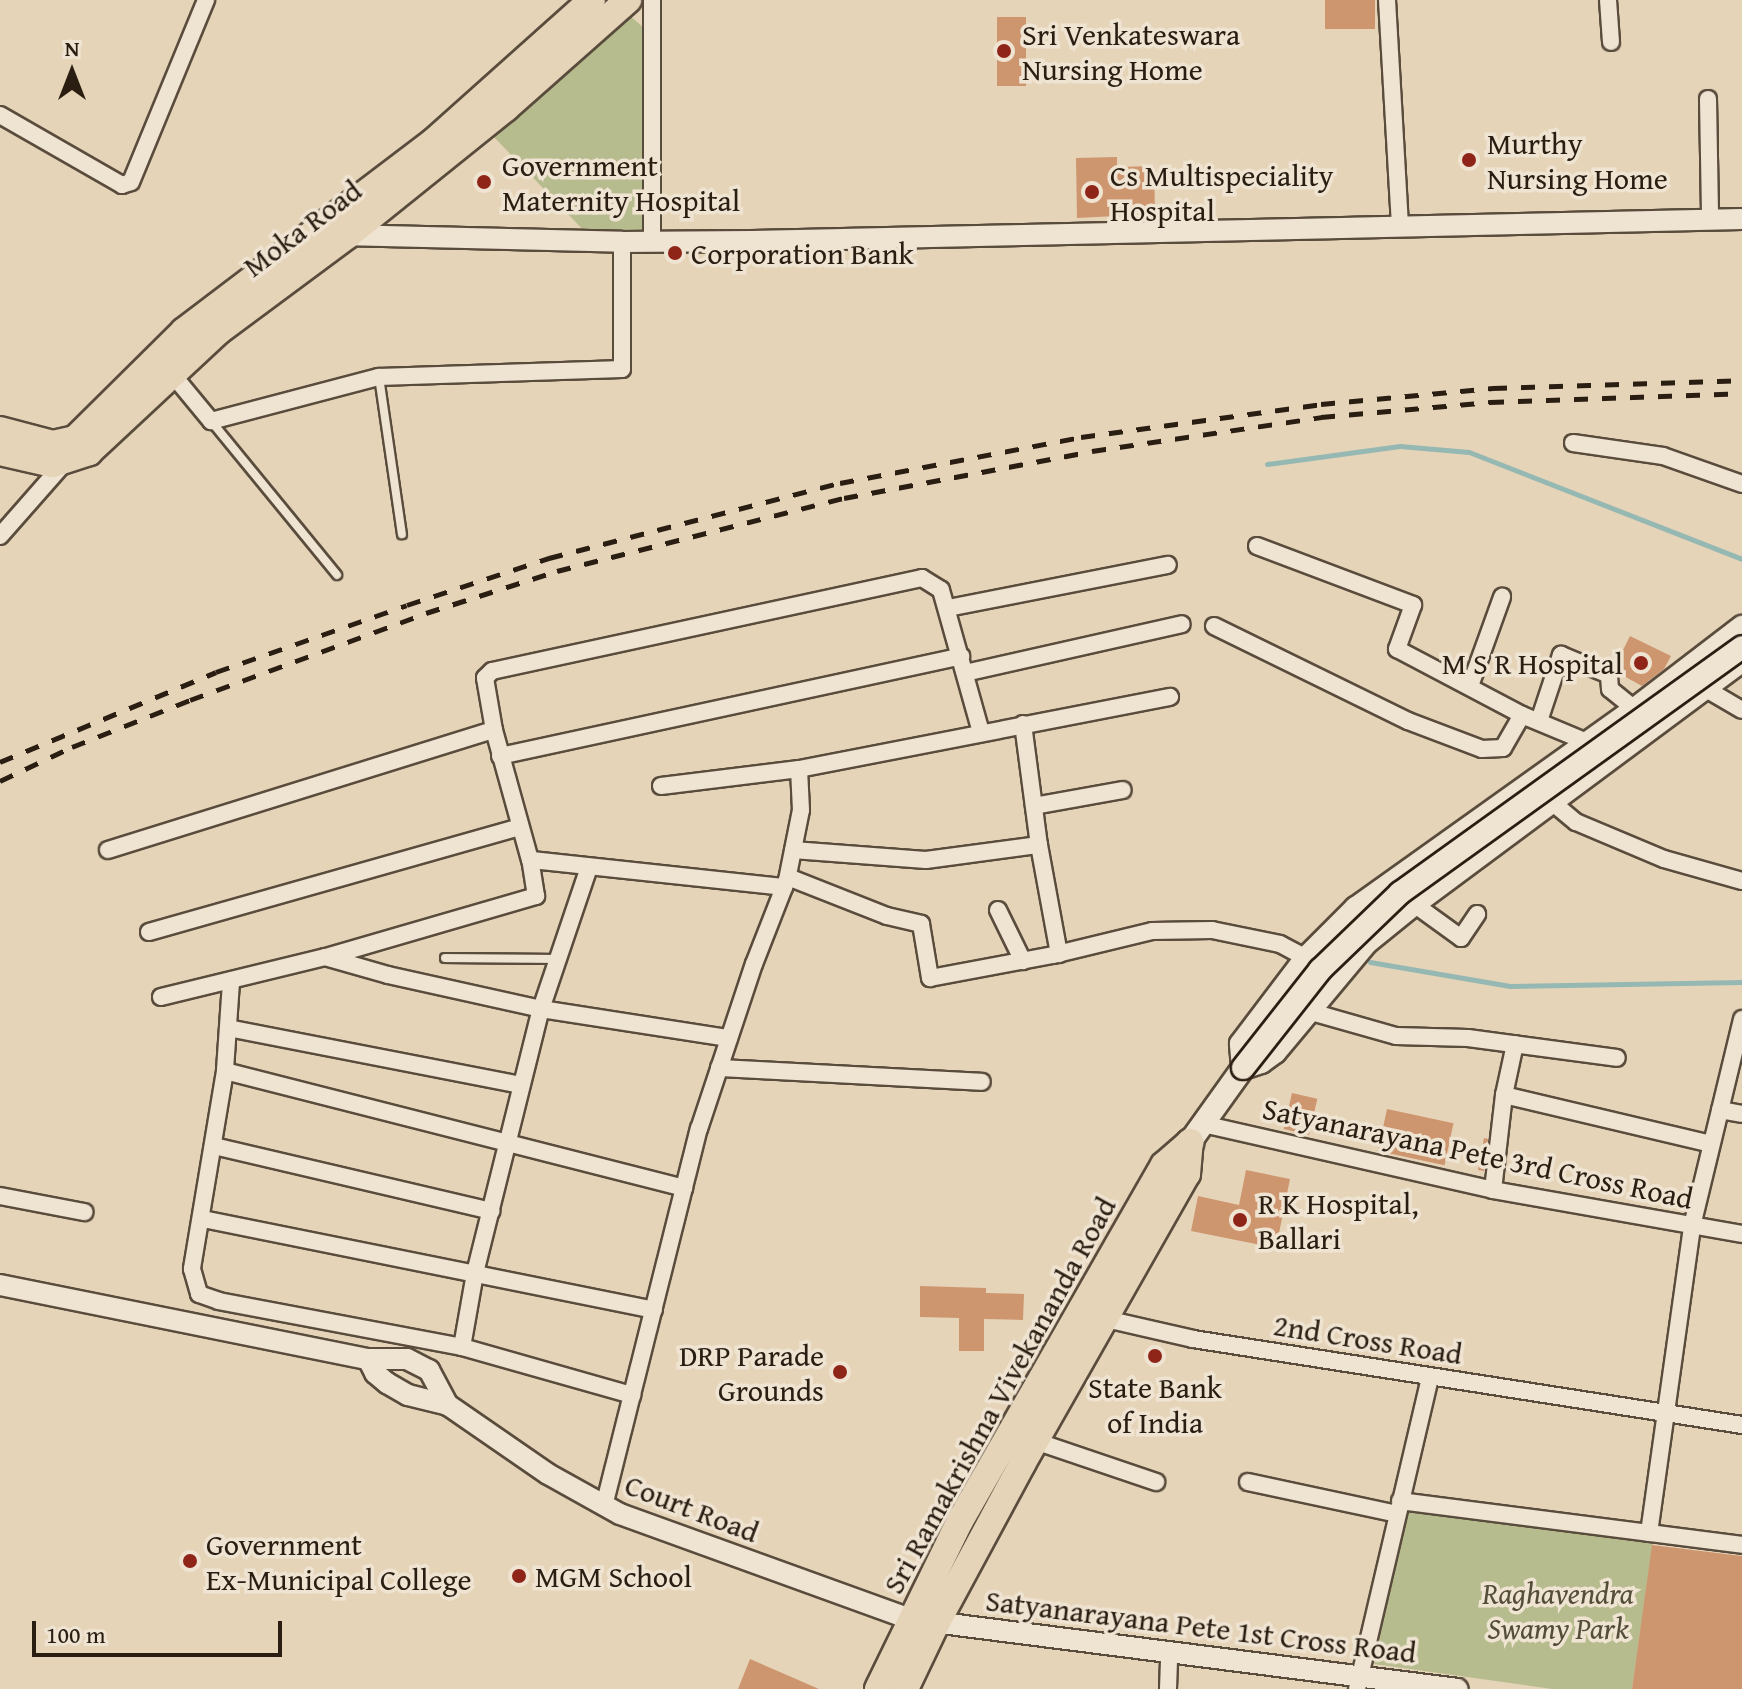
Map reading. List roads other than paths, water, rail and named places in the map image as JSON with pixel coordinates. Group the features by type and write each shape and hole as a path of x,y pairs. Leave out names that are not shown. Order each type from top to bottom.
{"main road":[{"name":"Moka Road","path":"0,430 53,444 75,439 184,331 433,142 592,0"},
{"name":"Moka Road","path":"66,461 89,452 220,330 348,235 506,108 628,0"},
{"path":"0,452 43,462 66,461"},
{"path":"1243,1068 1241,1044 1306,958 1356,908 1681,673 1742,633"},
{"path":"1243,1068 1320,970 1400,893 1742,633"},
{"name":"Sri Ramakrishna Vivekananda Road","path":"878,1689 960,1521 1164,1165 1196,1133 1243,1068 1269,1058 1366,943 1742,660"},
{"name":"Sri Ramakrishna Vivekananda Road","path":"905,1689 936,1624 1035,1441 1187,1174 1196,1133"}],"street":[{"path":"0,115 122,185 131,182 206,0"},
{"path":"652,0 652,242"},
{"path":"1387,0 1400,226"},
{"path":"1608,0 1611,42"},
{"path":"1708,99 1710,219"},
{"path":"312,234 652,242 1742,219"},
{"path":"173,375 211,421 379,377 622,369 622,242"},
{"path":"1573,443 1663,456 1742,484"},
{"path":"0,536 66,461"},
{"path":"1257,546 1413,605 1397,649 1522,715 1587,742"},
{"path":"948,608 1168,565"},
{"path":"161,997 325,957 536,896 530,860 494,730 485,678 492,671 922,578 941,590 948,608 981,732"},
{"path":"1470,686 1502,597"},
{"path":"500,756 1182,624"},
{"path":"1214,626 1408,721 1482,749 1503,748 1522,715"},
{"path":"1539,721 1561,655 1609,675 1610,689 1635,709"},
{"path":"1681,673 1742,710"},
{"path":"661,786 799,769 1170,697"},
{"path":"1023,724 1039,845 1059,954"},
{"path":"108,850 494,730"},
{"path":"604,1506 684,1188 719,1068 786,882 801,810 799,769"},
{"path":"1529,783 1576,822 1664,859 1742,881"},
{"path":"1034,806 1123,790"},
{"path":"149,932 519,827"},
{"path":"793,850 926,860 1039,845"},
{"path":"530,860 786,882 887,916 921,924 930,978 1059,954 1152,931 1212,930 1280,944 1306,958"},
{"path":"462,1347 475,1273 541,1009 589,867"},
{"path":"1414,904 1461,938 1477,914"},
{"path":"998,910 1023,961"},
{"path":"325,957 388,975 541,1009 729,1038"},
{"path":"231,982 225,1071 203,1219 192,1269 199,1294 219,1301 462,1347 632,1395"},
{"path":"1308,1011 1396,1036 1515,1044 1617,1058"},
{"path":"1649,1533 1692,1226 1742,1019"},
{"path":"228,1028 522,1085"},
{"path":"1493,1190 1504,1095 1515,1044"},
{"path":"719,1068 982,1082"},
{"path":"225,1071 684,1188"},
{"path":"1504,1095 1711,1144"},
{"path":"1720,1110 1742,1114"},
{"name":"Satyanarayana Pete 3rd Cross Road","path":"1196,1133 1742,1234"},
{"path":"214,1146 491,1211"},
{"path":"0,1196 84,1212"},
{"path":"203,1219 654,1310"},
{"name":"Court Road","path":"0,1285 368,1359 393,1356 429,1370 448,1405"},
{"name":"2nd Cross Road","path":"1106,1319 1193,1339 1742,1425"},
{"name":"Court Road","path":"368,1359 387,1383 408,1395 448,1405 548,1474 604,1506 663,1532 910,1619 936,1624"},
{"path":"1358,1682 1430,1377"},
{"path":"1035,1441 1156,1482"},
{"path":"1248,1482 1398,1508 1742,1545"},
{"name":"Satyanarayana Pete 1st Cross Road","path":"936,1624 1169,1652 1358,1682 1458,1689"},
{"path":"1168,1689 1169,1652"}],"lane":[{"path":"379,377 402,534"},
{"path":"211,421 337,575"},
{"path":"445,958 558,959"}],"waterway":[{"path":"1267,464 1400,446 1469,452 1742,559"},
{"path":"1370,962 1510,986 1742,982"}],"railway":[{"path":"0,762 216,672 407,605 549,558 840,483 1081,437 1321,404 1493,388 1742,380"},
{"path":"0,781 72,747 190,700 426,613 557,571 844,498 1092,451 1321,417 1490,402 1742,393"}],"place":[{"name":"Sri Venkateswara Nursing Home","path":"1004,51"},
{"name":"Murthy Nursing Home","path":"1469,160"},
{"name":"Government Maternity Hospital","path":"484,182"},
{"name":"Cs Multispeciality Hospital","path":"1092,192"},
{"name":"Corporation Bank","path":"675,253"},
{"name":"M S R Hospital","path":"1641,663"},
{"name":"R K Hospital, Ballari","path":"1240,1220"},
{"name":"State Bank of India","path":"1155,1356"},
{"name":"DRP Parade Grounds","path":"840,1372"},
{"name":"Government Ex-Municipal College","path":"190,1561"},
{"name":"MGM School","path":"519,1576"}],"park label":[{"name":"Raghavendra Swamy Park","path":"1558,1610"}]}
